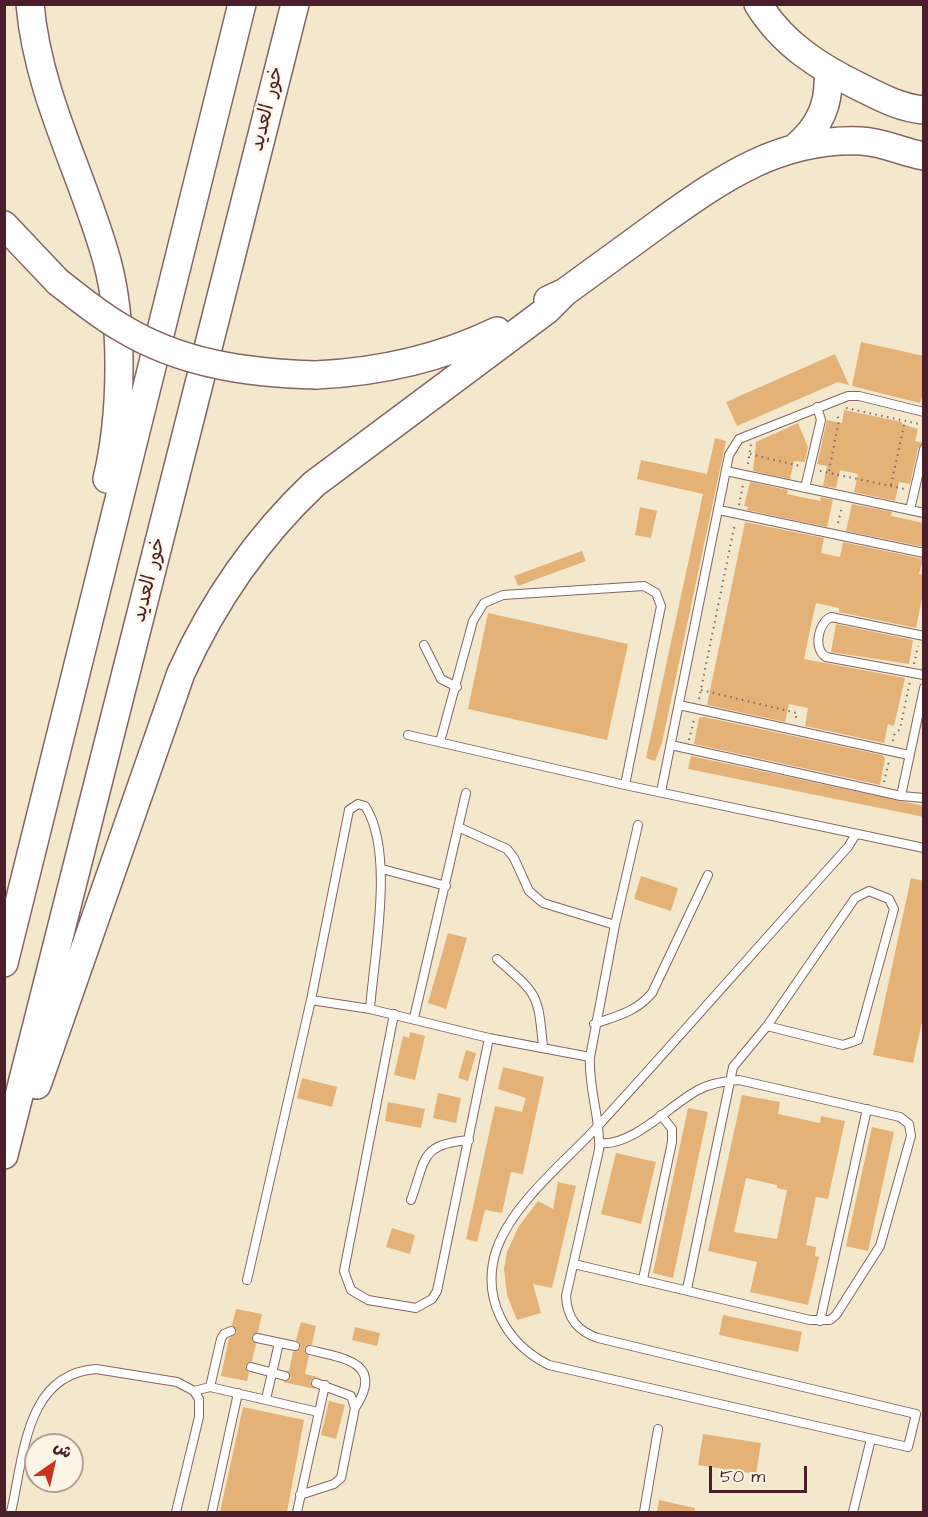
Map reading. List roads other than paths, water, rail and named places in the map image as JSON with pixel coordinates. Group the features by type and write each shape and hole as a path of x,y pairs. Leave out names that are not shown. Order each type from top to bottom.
{"highway":[{"path":"30,4 39,66 108,263 117,336 119,380 111,465 60,682 48,783"},
{"path":"4,963 242,4"},
{"name":"خور العديد","path":"4,1155 295,4"},
{"path":"758,4 787,41 828,72 895,104 924,110"},
{"path":"796,147 816,127 822,114 828,93 828,72"},
{"path":"863,89 891,92 924,102"},
{"path":"4,225 58,282 122,328 187,357 227,368 262,373 357,374 440,356 504,327 565,292 735,171 796,147 837,143 876,143 912,154"},
{"path":"4,1170 59,1027 165,716 199,634 218,601 262,538 314,484 548,310 565,292"}],"lane":[{"path":"661,792 731,449 739,439 817,407 854,396 924,412"},
{"path":"805,488 821,420 817,407"},
{"path":"910,510 924,449"},
{"path":"726,471 924,513"},
{"path":"720,510 924,553"},
{"path":"440,742 457,687 473,621 484,603 503,596 644,586 656,593 661,606 625,785"},
{"path":"922,635 831,617 823,624 818,645 820,652 826,657 924,675"},
{"path":"424,645 441,679 457,687"},
{"path":"901,796 924,688"},
{"path":"679,705 909,755"},
{"path":"408,735 625,785 924,848"},
{"path":"671,745 901,796 924,798"},
{"path":"414,1018 446,886 465,794"},
{"path":"247,1280 311,1000 349,810 355,804 365,806 372,818 380,845 382,869 370,1009"},
{"path":"638,825 594,1024 590,1078 597,1127 600,1143 566,1296 567,1308 578,1328 587,1335 916,1414 908,1447 549,1365 531,1356 503,1326 492,1287 497,1249 515,1214 597,1127 840,856 855,834"},
{"path":"458,828 493,841 507,849 514,858 529,891 543,903 615,925"},
{"path":"382,869 446,886"},
{"path":"594,1024 631,1012 652,993 708,875"},
{"path":"687,1289 730,1081 737,1061 767,1026 855,898 869,891 889,899 894,909 858,1040 843,1045 767,1026"},
{"path":"497,959 534,993 539,1010 543,1047"},
{"path":"311,1000 370,1009 489,1038 590,1057"},
{"path":"394,1014 344,1271 351,1290 359,1296 416,1308 432,1299 440,1282 489,1038"},
{"path":"574,1264 820,1321 830,1320 836,1315 876,1255 911,1136 905,1120 749,1081 730,1081 700,1089 621,1141 600,1143"},
{"path":"820,1321 867,1109"},
{"path":"643,1279 672,1142 672,1129 661,1114"},
{"path":"411,1200 427,1155 433,1148 444,1142 469,1140"},
{"path":"210,1387 220,1360 222,1336 231,1331"},
{"path":"257,1338 295,1346"},
{"path":"266,1399 279,1342"},
{"path":"300,1495 334,1484 340,1478 365,1380 360,1366 351,1360 310,1350"},
{"path":"250,1367 285,1376"},
{"path":"11,1512 34,1413 45,1393 63,1378 85,1370 108,1369 177,1382 194,1391 199,1399 200,1417 177,1512"},
{"path":"297,1512 318,1412 320,1384 351,1396 356,1408"},
{"path":"194,1391 210,1387 318,1412"},
{"path":"212,1512 238,1393"},
{"path":"644,1512 658,1429"},
{"path":"853,1512 871,1439"}]}
